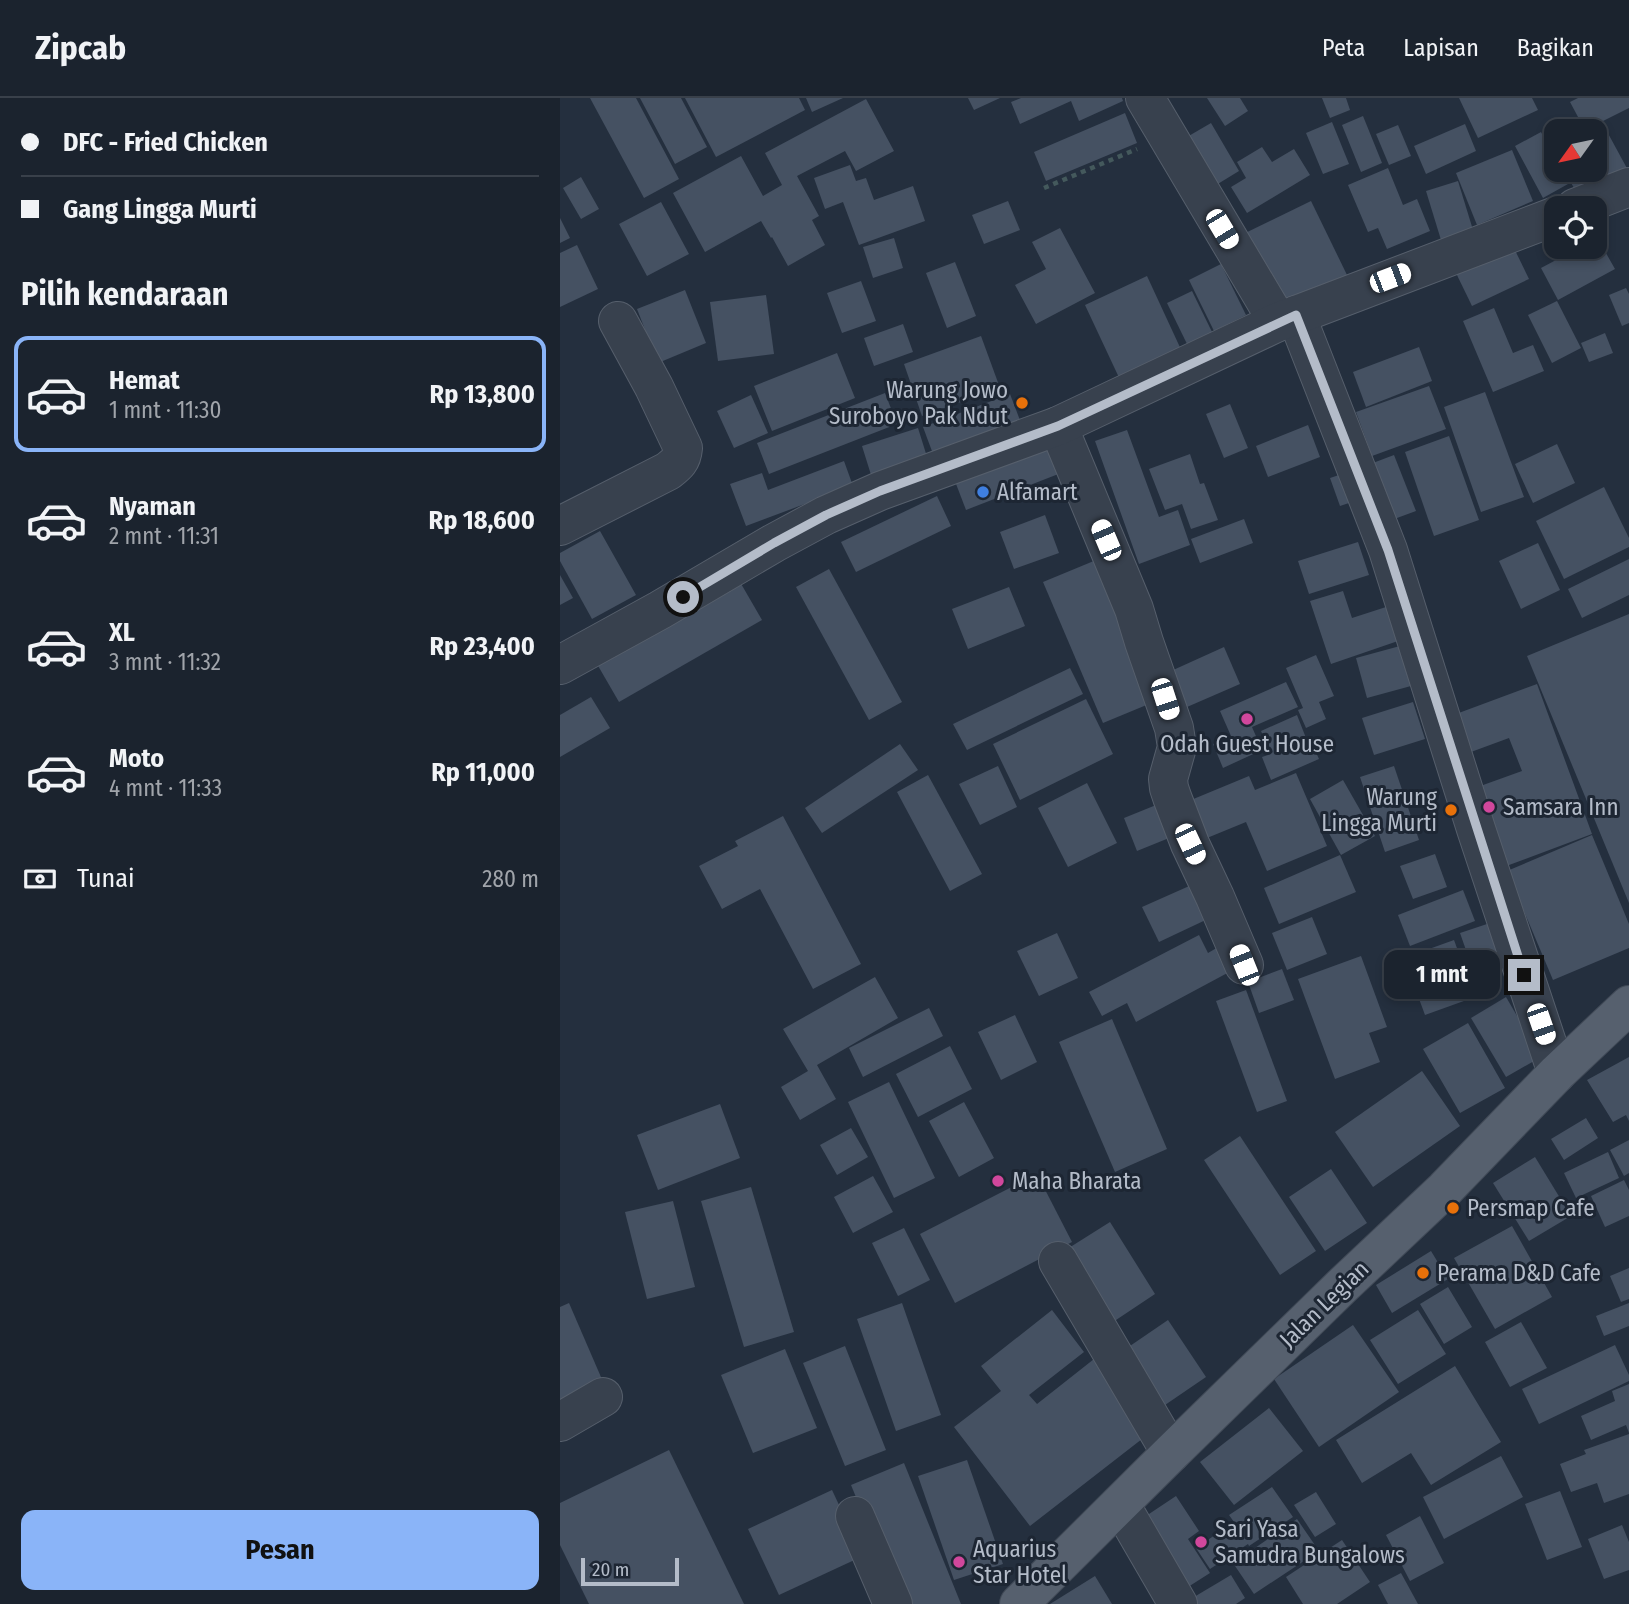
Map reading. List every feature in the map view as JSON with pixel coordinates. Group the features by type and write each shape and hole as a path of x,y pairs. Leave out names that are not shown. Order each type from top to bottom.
{"main road":[{"name":"Jalan Legian","path":"1031,1599 1171,1453 1445,1188 1557,1073 1629,1005"}],"street":[{"path":"1161,111 1287,318 1388,550 1557,1073"},
{"path":"1606,196 1629,187"},
{"path":"560,665 826,515 880,491 1058,426 1287,318 1544,221"},
{"path":"560,526 668,471 682,456 683,448 618,321"},
{"path":"1058,426 1134,608 1174,727 1177,747 1168,779 1169,789 1190,844 1244,965"},
{"path":"1058,1261 1171,1453"},
{"path":"560,1422 603,1397"},
{"path":"1120,1504 1178,1604"},
{"path":"855,1516 893,1604"}],"path":[{"path":"1044,188 1161,111"}],"building":[{"path":"590,98 636,98 679,179 644,198"},
{"path":"640,98 681,98 707,147 675,164"},
{"path":"685,98 799,98 805,110 716,157"},
{"path":"806,98 843,98 812,112"},
{"path":"968,98 1000,98 974,110"},
{"path":"1021,98 1122,98 1123,101 1079,121 1071,101 1020,124 1011,102"},
{"path":"1207,98 1240,98 1248,111 1225,126"},
{"path":"1322,98 1346,98 1350,110 1330,118"},
{"path":"1459,98 1532,98 1538,110 1478,138"},
{"path":"1578,98 1629,98 1629,108 1607,119 1579,119 1570,102"},
{"path":"866,99 894,151 856,171 845,151 797,176 819,216 812,220 825,245 788,266 761,221 705,252 673,193 741,156 763,196 782,185 765,153"},
{"path":"1125,113 1137,143 1046,181 1034,152"},
{"path":"1363,116 1382,163 1361,172 1342,125"},
{"path":"1332,122 1349,164 1323,174 1306,133"},
{"path":"1211,123 1239,171 1203,193 1175,144"},
{"path":"1465,124 1476,151 1426,174 1414,146"},
{"path":"1398,125 1411,156 1389,165 1376,134"},
{"path":"1541,132 1544,138 1544,182 1568,184 1543,198 1515,146"},
{"path":"1607,132 1629,172 1585,196 1578,196 1571,182 1607,182"},
{"path":"1262,147 1272,162 1294,149 1310,175 1247,213 1231,187 1246,178 1237,162"},
{"path":"1512,150 1533,201 1477,225 1456,173"},
{"path":"850,165 856,181 866,178 874,200 913,186 925,221 859,245 843,202 825,209 814,178"},
{"path":"1388,168 1403,205 1417,199 1430,231 1387,249 1378,228 1368,232 1348,185"},
{"path":"581,177 599,209 581,219 563,188"},
{"path":"1458,181 1473,230 1441,240 1426,191"},
{"path":"1008,201 1020,230 984,244 972,215"},
{"path":"1311,201 1348,277 1273,309 1237,237"},
{"path":"661,202 689,254 647,276 619,224"},
{"path":"560,218 570,238 560,243"},
{"path":"1060,228 1095,293 1036,324 1015,285 1046,269 1032,242"},
{"path":"894,238 903,268 873,278 863,247"},
{"path":"1512,244 1529,279 1472,306 1455,271"},
{"path":"577,245 598,289 560,307 560,253"},
{"path":"1607,255 1615,269 1558,300 1541,268 1556,260 1607,259"},
{"path":"955,262 976,316 947,328 926,273"},
{"path":"1221,264 1246,315 1214,331 1189,280"},
{"path":"1147,276 1184,356 1122,384 1085,305"},
{"path":"861,281 876,321 842,333 827,293"},
{"path":"1626,288 1629,294 1629,323 1622,326 1609,295"},
{"path":"685,290 706,343 658,363 637,309"},
{"path":"1192,291 1213,334 1188,346 1167,303"},
{"path":"766,295 774,354 718,361 710,302"},
{"path":"1557,301 1581,348 1552,363 1528,315"},
{"path":"1494,308 1513,353 1533,345 1544,371 1493,392 1463,321"},
{"path":"903,324 913,352 874,366 864,338"},
{"path":"1605,333 1613,353 1589,362 1581,343"},
{"path":"981,336 1000,388 922,416 904,364"},
{"path":"1419,347 1432,381 1366,407 1353,372"},
{"path":"837,353 855,398 772,431 754,386"},
{"path":"1429,386 1446,429 1372,456 1356,412"},
{"path":"1485,392 1524,497 1481,512 1444,407"},
{"path":"885,393 897,424 769,474 757,443"},
{"path":"1010,394 1023,428 936,462 923,427"},
{"path":"751,395 768,433 734,448 717,411"},
{"path":"1230,404 1248,448 1224,458 1206,414"},
{"path":"1308,425 1320,457 1268,477 1256,446"},
{"path":"918,428 928,460 872,478 862,446"},
{"path":"1127,430 1159,517 1178,510 1190,545 1139,564 1095,441"},
{"path":"1449,436 1479,520 1434,536 1405,452"},
{"path":"1048,438 1061,473 966,510 953,476"},
{"path":"1557,444 1575,483 1533,503 1515,464"},
{"path":"1190,454 1200,484 1204,483 1218,520 1191,529 1182,504 1165,510 1149,469"},
{"path":"1394,455 1416,511 1378,525 1357,469"},
{"path":"844,461 853,486 746,526 730,484 762,473 768,490"},
{"path":"1351,471 1361,499 1340,506 1330,478"},
{"path":"1604,487 1629,538 1629,547 1564,579 1536,521"},
{"path":"937,496 951,526 856,572 841,542"},
{"path":"1045,515 1059,553 1014,569 1000,532"},
{"path":"1244,519 1253,543 1200,563 1191,539"},
{"path":"600,531 636,595 592,619 560,561 560,553"},
{"path":"1358,542 1369,575 1309,594 1298,561"},
{"path":"1538,543 1560,590 1521,609 1499,561"},
{"path":"1101,558 1161,699 1103,723 1043,582"},
{"path":"1629,559 1629,595 1582,618 1568,589"},
{"path":"829,569 902,702 869,720 796,587"},
{"path":"560,575 573,598 560,605"},
{"path":"740,582 762,620 619,702 597,664"},
{"path":"1009,587 1025,626 968,649 952,609"},
{"path":"1343,591 1352,618 1386,607 1398,641 1331,664 1310,601"},
{"path":"1629,614 1629,903 1527,656"},
{"path":"1400,646 1411,686 1367,698 1356,658"},
{"path":"1224,647 1240,684 1187,707 1171,671"},
{"path":"1316,655 1334,696 1319,702 1326,719 1306,728 1298,710 1303,708 1286,668"},
{"path":"1070,668 1083,694 967,750 953,724"},
{"name":"Odah Guest House","path":"1286,682 1298,707 1252,727 1262,750 1223,768 1213,744 1231,736 1220,711"},
{"path":"1537,684 1592,834 1501,868 1472,789 1522,771 1509,738 1471,752 1456,714"},
{"path":"591,697 610,728 560,757 560,715"},
{"path":"1086,699 1113,754 1020,800 993,744"},
{"path":"1413,702 1425,739 1374,755 1362,718"},
{"path":"1297,715 1306,738 1309,737 1319,759 1271,780 1262,757 1271,754 1261,731"},
{"path":"900,744 918,770 822,833 805,808"},
{"path":"998,766 1017,807 980,825 959,784"},
{"path":"1394,766 1419,840 1385,852 1360,777"},
{"path":"1296,773 1327,846 1267,871 1246,822 1207,838 1191,800 1249,776 1255,790"},
{"path":"928,775 982,874 950,891 897,792"},
{"path":"1343,780 1375,836 1341,855 1310,799"},
{"path":"1087,783 1117,843 1068,867 1038,808"},
{"path":"1161,803 1174,836 1137,851 1124,818"},
{"path":"783,816 861,964 813,989 760,889 722,909 699,866 738,846 735,841"},
{"path":"1592,835 1629,924 1629,948 1553,980 1507,871"},
{"path":"1435,854 1447,887 1413,899 1400,866"},
{"path":"1340,855 1356,892 1279,924 1264,888"},
{"path":"1196,883 1212,917 1159,942 1142,907"},
{"path":"1463,890 1475,921 1410,946 1398,915"},
{"path":"1312,917 1327,954 1287,970 1272,933"},
{"path":"1490,923 1505,966 1475,976 1460,933"},
{"path":"1057,933 1078,978 1039,996 1017,951"},
{"path":"1199,935 1208,953 1220,946 1233,970 1136,1022 1127,1003 1102,1016 1089,992"},
{"path":"1454,940 1475,997 1425,1015 1404,958"},
{"path":"1361,956 1387,1027 1369,1033 1380,1062 1335,1079 1298,979"},
{"path":"1282,969 1294,1000 1259,1013 1248,982"},
{"path":"875,977 898,1018 817,1065 836,1099 800,1120 781,1087 808,1071 783,1029"},
{"path":"1246,990 1287,1101 1257,1112 1216,1001"},
{"path":"1506,997 1541,1057 1506,1077 1471,1018"},
{"path":"929,1008 943,1036 863,1077 849,1048"},
{"path":"1015,1015 1037,1062 1001,1080 978,1032"},
{"path":"1112,1019 1167,1149 1115,1172 1059,1042"},
{"path":"1468,1023 1505,1088 1460,1113 1423,1049"},
{"path":"950,1046 972,1089 918,1117 896,1074"},
{"path":"1629,1057 1629,1121 1626,1115 1613,1122 1587,1080"},
{"path":"1422,1071 1460,1126 1373,1187 1335,1132"},
{"path":"889,1082 935,1178 894,1198 848,1102"},
{"path":"964,1102 994,1158 959,1177 929,1121"},
{"path":"720,1104 740,1158 658,1190 637,1135"},
{"path":"1586,1118 1598,1138 1564,1160 1551,1139"},
{"path":"851,1128 868,1157 837,1175 820,1145"},
{"path":"1240,1136 1316,1251 1280,1275 1204,1160"},
{"path":"1629,1140 1629,1173 1624,1176 1610,1150"},
{"path":"1608,1152 1619,1178 1576,1198 1564,1173"},
{"path":"1535,1157 1571,1216 1529,1241 1493,1183"},
{"path":"1331,1169 1367,1223 1325,1251 1289,1197"},
{"path":"1037,1174 1072,1242 955,1303 920,1234"},
{"path":"873,1176 893,1212 853,1233 834,1197"},
{"path":"1624,1180 1629,1190 1629,1216 1605,1227 1591,1196"},
{"path":"751,1187 794,1332 744,1347 701,1201"},
{"path":"673,1201 695,1287 647,1299 625,1212"},
{"path":"1110,1222 1155,1294 1110,1324 1064,1251"},
{"path":"1512,1226 1552,1297 1495,1329 1454,1258"},
{"path":"904,1228 930,1280 898,1296 872,1243"},
{"path":"1431,1251 1448,1279 1392,1313 1376,1285"},
{"path":"1629,1268 1629,1299 1621,1302 1610,1276"},
{"path":"1448,1287 1472,1327 1444,1344 1420,1304"},
{"path":"569,1303 607,1391 560,1412 560,1307"},
{"path":"902,1303 941,1415 896,1431 857,1319"},
{"path":"1629,1303 1629,1326 1604,1336 1596,1316"},
{"path":"1052,1310 1084,1352 1029,1395 1037,1404 1094,1359 1151,1432 1030,1526 954,1427 1001,1391 981,1366"},
{"path":"1418,1310 1446,1354 1398,1384 1370,1340"},
{"path":"1168,1320 1206,1377 1165,1405 1127,1348"},
{"path":"1521,1322 1547,1368 1510,1387 1485,1342"},
{"path":"1353,1325 1399,1392 1319,1447 1274,1379"},
{"path":"1615,1345 1629,1375 1629,1381 1539,1424 1522,1389"},
{"path":"845,1346 886,1450 845,1466 803,1363"},
{"path":"785,1349 817,1428 753,1453 721,1375"},
{"path":"1455,1366 1501,1442 1431,1485 1411,1453 1362,1483 1336,1440"},
{"path":"1629,1384 1629,1433 1626,1425 1591,1440 1581,1416 1615,1401 1612,1391"},
{"path":"1269,1408 1303,1451 1234,1505 1200,1462"},
{"path":"1629,1434 1629,1494 1604,1503 1597,1483 1571,1492 1560,1464 1586,1454 1584,1450"},
{"path":"669,1450 744,1604 589,1604 560,1545 560,1503"},
{"path":"1501,1456 1523,1497 1444,1539 1423,1497"},
{"path":"967,1460 1003,1564 954,1580 918,1476"},
{"path":"904,1463 961,1604 900,1604 851,1485"},
{"path":"1272,1487 1293,1517 1210,1569 1196,1548 1234,1522 1229,1515"},
{"path":"832,1490 863,1556 779,1595 748,1529"},
{"path":"1560,1491 1582,1547 1547,1560 1525,1504"},
{"path":"1316,1492 1336,1524 1315,1537 1294,1505"},
{"path":"1176,1496 1199,1531 1188,1539 1210,1573 1188,1587 1143,1518"},
{"path":"1420,1516 1444,1563 1410,1581 1386,1535"},
{"path":"1297,1519 1319,1551 1254,1594 1233,1563"},
{"path":"1622,1525 1629,1542 1629,1570 1604,1579 1588,1539"},
{"path":"1342,1540 1370,1582 1337,1604 1303,1604 1286,1577"},
{"path":"1401,1573 1418,1604 1388,1604 1378,1585"},
{"path":"1231,1575 1245,1598 1236,1604 1198,1604 1194,1597"},
{"path":"1095,1576 1112,1604 1050,1604"}],"place":[{"name":"Warung Jowo Suroboyo Pak Ndut","path":"1022,403"},
{"name":"Alfamart","path":"983,492"},
{"name":"Odah Guest House","path":"1247,719"},
{"name":"Samsara Inn","path":"1489,807"},
{"name":"Warung Lingga Murti","path":"1451,810"},
{"name":"Maha Bharata","path":"998,1181"},
{"name":"Persmap Cafe","path":"1453,1208"},
{"name":"Perama D&D Cafe","path":"1423,1273"},
{"name":"Sari Yasa Samudra Bungalows","path":"1201,1542"},
{"name":"Aquarius Star Hotel","path":"959,1562"}],"route":[{"path":"683,597 826,515 880,491 1058,426 1296,315 1388,550 1524,975"}]}
